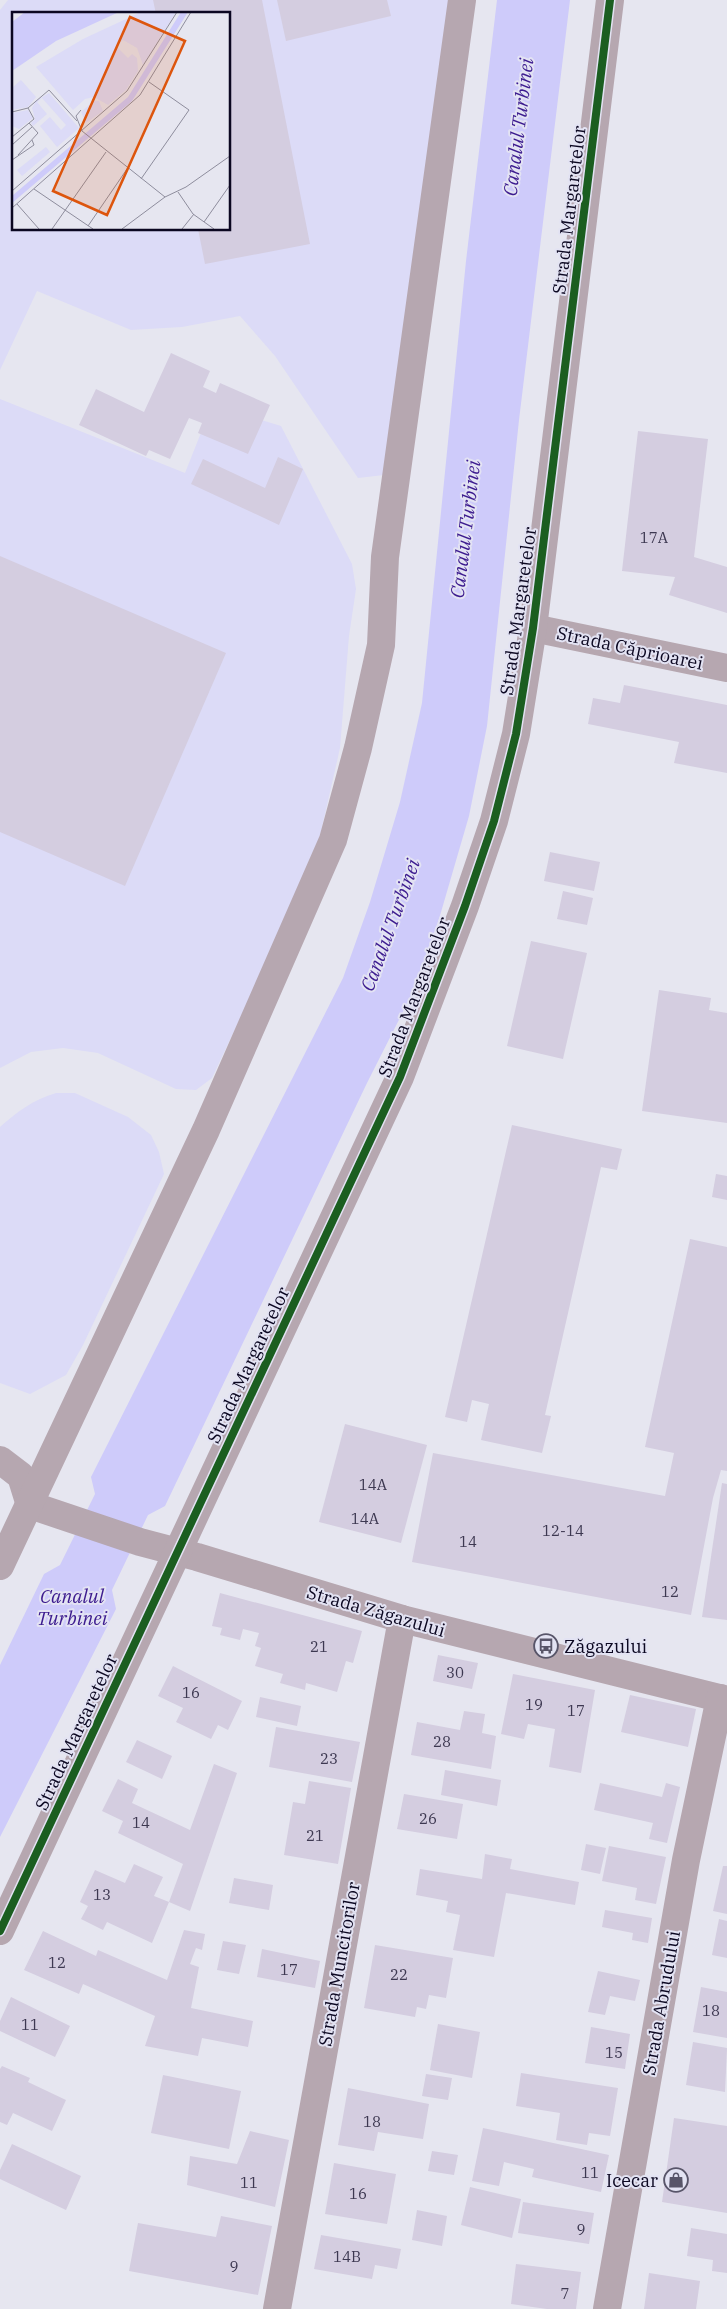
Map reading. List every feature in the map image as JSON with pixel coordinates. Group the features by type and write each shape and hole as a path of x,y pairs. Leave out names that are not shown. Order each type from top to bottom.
{"street":[{"path":"0,1566 206,1130 333,840 358,748 381,645 386,556 462,0"},
{"name":"Strada Margaretelor","path":"0,1932 400,1076 465,906 494,821 516,734 533,628 610,0"},
{"name":"Strada Căprioarei","path":"533,628 727,668"},
{"path":"0,1460 21,1476 30,1505"},
{"name":"Strada Zăgazului","path":"30,1505 140,1542 402,1619 723,1699"},
{"name":"Strada Muncitorilor","path":"277,2309 402,1619"},
{"name":"Strada Abrudului","path":"607,2309 686,1860 723,1699"}],"shaded area":[{"path":"8,0 450,0 384,475 358,478 275,356 240,316 182,327 131,330 37,291 0,370 0,10"},
{"path":"0,399 185,473 212,405 281,426 352,564 356,589 349,636 340,748 320,836 260,976 212,1078 196,1090 176,1089 98,1053 63,1048 31,1052 0,1068"},
{"path":"56,1093 75,1093 128,1117 151,1135 159,1152 164,1174 83,1345 66,1375 30,1394 0,1383 0,1127 26,1107"}],"water":[{"name":"Canalul Turbinei","path":"497,0 570,0 519,420 487,726 469,816 439,919 412,994 367,1083 165,1506 148,1515 112,1590 116,1609 0,1837 0,1665 44,1574 60,1565 95,1494 91,1477 343,978 370,902 400,802 422,703 466,261"}],"building":[{"path":"153,0 262,0 310,244 205,264 198,230 230,230 230,12 156,12"},
{"path":"277,0 387,0 391,16 286,41"},
{"path":"171,353 210,371 203,387 216,393 220,383 270,405 248,454 198,433 202,423 189,418 170,459 149,450 146,456 79,425 96,389 144,412"},
{"path":"638,431 708,439 694,557 727,567 727,613 669,595 675,577 622,571"},
{"path":"278,457 303,469 279,525 191,484 203,459 265,488"},
{"path":"0,556 226,653 125,886 0,832"},
{"path":"624,685 727,705 727,773 674,763 679,742 588,724 593,698 620,703"},
{"path":"550,852 600,862 594,891 544,881"},
{"path":"563,891 593,898 587,925 557,919"},
{"path":"531,941 587,953 563,1059 507,1046"},
{"path":"659,990 711,998 709,1010 727,1013 727,1123 642,1111"},
{"path":"512,1125 622,1149 617,1170 601,1167 545,1415 551,1416 542,1453 481,1440 489,1404 472,1400 467,1422 445,1417"},
{"path":"716,1174 727,1176 727,1200 712,1197"},
{"path":"690,1239 727,1247 727,1471 721,1470 713,1498 691,1615 412,1562 433,1453 665,1496 674,1453 645,1447"},
{"path":"345,1424 427,1445 401,1543 319,1522"},
{"path":"722,1483 727,1484 727,1620 702,1617"},
{"path":"220,1593 362,1631 353,1663 346,1661 337,1692 306,1683 305,1690 280,1683 283,1674 255,1666 261,1648 255,1646 259,1633 243,1629 240,1640 220,1635 222,1628 212,1626"},
{"path":"438,1655 478,1663 472,1689 433,1681"},
{"path":"173,1666 242,1701 228,1730 218,1725 211,1739 176,1722 183,1708 158,1696"},
{"path":"513,1674 595,1690 581,1773 549,1767 555,1729 528,1724 524,1739 501,1734"},
{"path":"630,1695 696,1709 688,1747 621,1732"},
{"path":"260,1697 301,1706 297,1726 256,1717"},
{"path":"464,1711 485,1714 482,1733 496,1736 491,1769 411,1755 417,1722 460,1730"},
{"path":"276,1727 360,1742 352,1782 269,1767"},
{"path":"137,1740 172,1756 162,1779 126,1762"},
{"path":"214,1764 237,1773 190,1911 169,1902 183,1864 118,1833 123,1821 102,1811 118,1779 138,1789 132,1803 190,1830"},
{"path":"445,1770 501,1780 497,1806 441,1795"},
{"path":"309,1781 351,1788 338,1864 284,1855 293,1802 305,1804"},
{"path":"600,1783 662,1797 666,1783 680,1787 667,1843 649,1839 653,1823 594,1810"},
{"path":"404,1794 463,1804 457,1839 397,1829"},
{"path":"586,1844 606,1848 600,1874 581,1870"},
{"path":"609,1846 666,1857 656,1904 635,1900 637,1888 602,1881"},
{"path":"485,1854 512,1859 510,1869 579,1882 575,1905 506,1893 494,1957 453,1950 460,1915 446,1912 448,1901 416,1895 420,1869 482,1879"},
{"path":"134,1864 163,1877 154,1896 169,1902 152,1943 107,1922 103,1930 81,1919 88,1906 80,1902 95,1870 125,1883"},
{"path":"723,1866 727,1866 727,1914 713,1911"},
{"path":"234,1878 273,1885 269,1910 229,1903"},
{"path":"605,1910 652,1918 648,1943 632,1940 633,1933 602,1927"},
{"path":"719,1919 727,1921 727,1958 712,1955"},
{"path":"184,1930 205,1934 202,1950 196,1948 190,1964 199,1967 191,2008 253,2021 248,2047 202,2038 198,2056 145,2046 155,2016 83,1984 79,1994 24,1970 43,1931 96,1956 98,1950 167,1980"},
{"path":"223,1941 246,1945 239,1974 217,1970"},
{"path":"375,1945 453,1958 446,1998 429,1995 426,2009 417,2007 415,2017 364,2008"},
{"path":"262,1949 320,1961 315,1988 257,1977"},
{"path":"598,1971 640,1980 635,2001 610,1996 605,2015 588,2012"},
{"path":"701,1987 727,1992 727,2038 693,2032"},
{"path":"11,1997 70,2026 55,2057 0,2031 0,2021"},
{"path":"438,2024 480,2032 472,2078 430,2070"},
{"path":"591,2027 630,2034 625,2069 585,2063"},
{"path":"693,2042 727,2048 725,2092 686,2085"},
{"path":"2,2066 30,2078 28,2082 66,2100 52,2131 13,2113 7,2125 0,2122 0,2069"},
{"path":"521,2073 618,2088 610,2136 589,2133 587,2145 556,2140 560,2113 516,2106"},
{"path":"426,2074 452,2078 448,2100 422,2096"},
{"path":"163,2075 241,2091 229,2149 151,2133"},
{"path":"348,2088 429,2104 423,2139 378,2132 374,2151 338,2145"},
{"path":"674,2118 727,2126 727,2213 662,2202"},
{"path":"483,2128 609,2155 601,2192 532,2177 534,2169 504,2162 499,2186 472,2181"},
{"path":"250,2131 289,2140 275,2207 187,2185 190,2156 237,2164"},
{"path":"12,2144 81,2176 66,2210 0,2179 0,2170"},
{"path":"432,2151 458,2155 454,2175 428,2171"},
{"path":"334,2163 396,2174 387,2224 325,2214"},
{"path":"470,2187 521,2199 512,2238 461,2225"},
{"path":"523,2202 594,2213 589,2244 518,2233"},
{"path":"417,2210 447,2216 442,2246 412,2240"},
{"path":"221,2216 272,2226 258,2295 129,2271 138,2223 216,2237"},
{"path":"691,2228 727,2234 727,2273 712,2271 713,2260 687,2256"},
{"path":"321,2235 401,2249 397,2269 375,2265 372,2279 314,2269"},
{"path":"516,2264 581,2272 576,2309 547,2309 511,2304"},
{"path":"649,2273 700,2281 696,2309 644,2309"}],"cycle path":[{"path":"0,1931 400,1077 465,906 494,821 516,734 533,628 610,0"}],"place":[{"name":"Zăgazului","path":"546,1646"},
{"name":"Icecar","path":"676,2180"}]}
